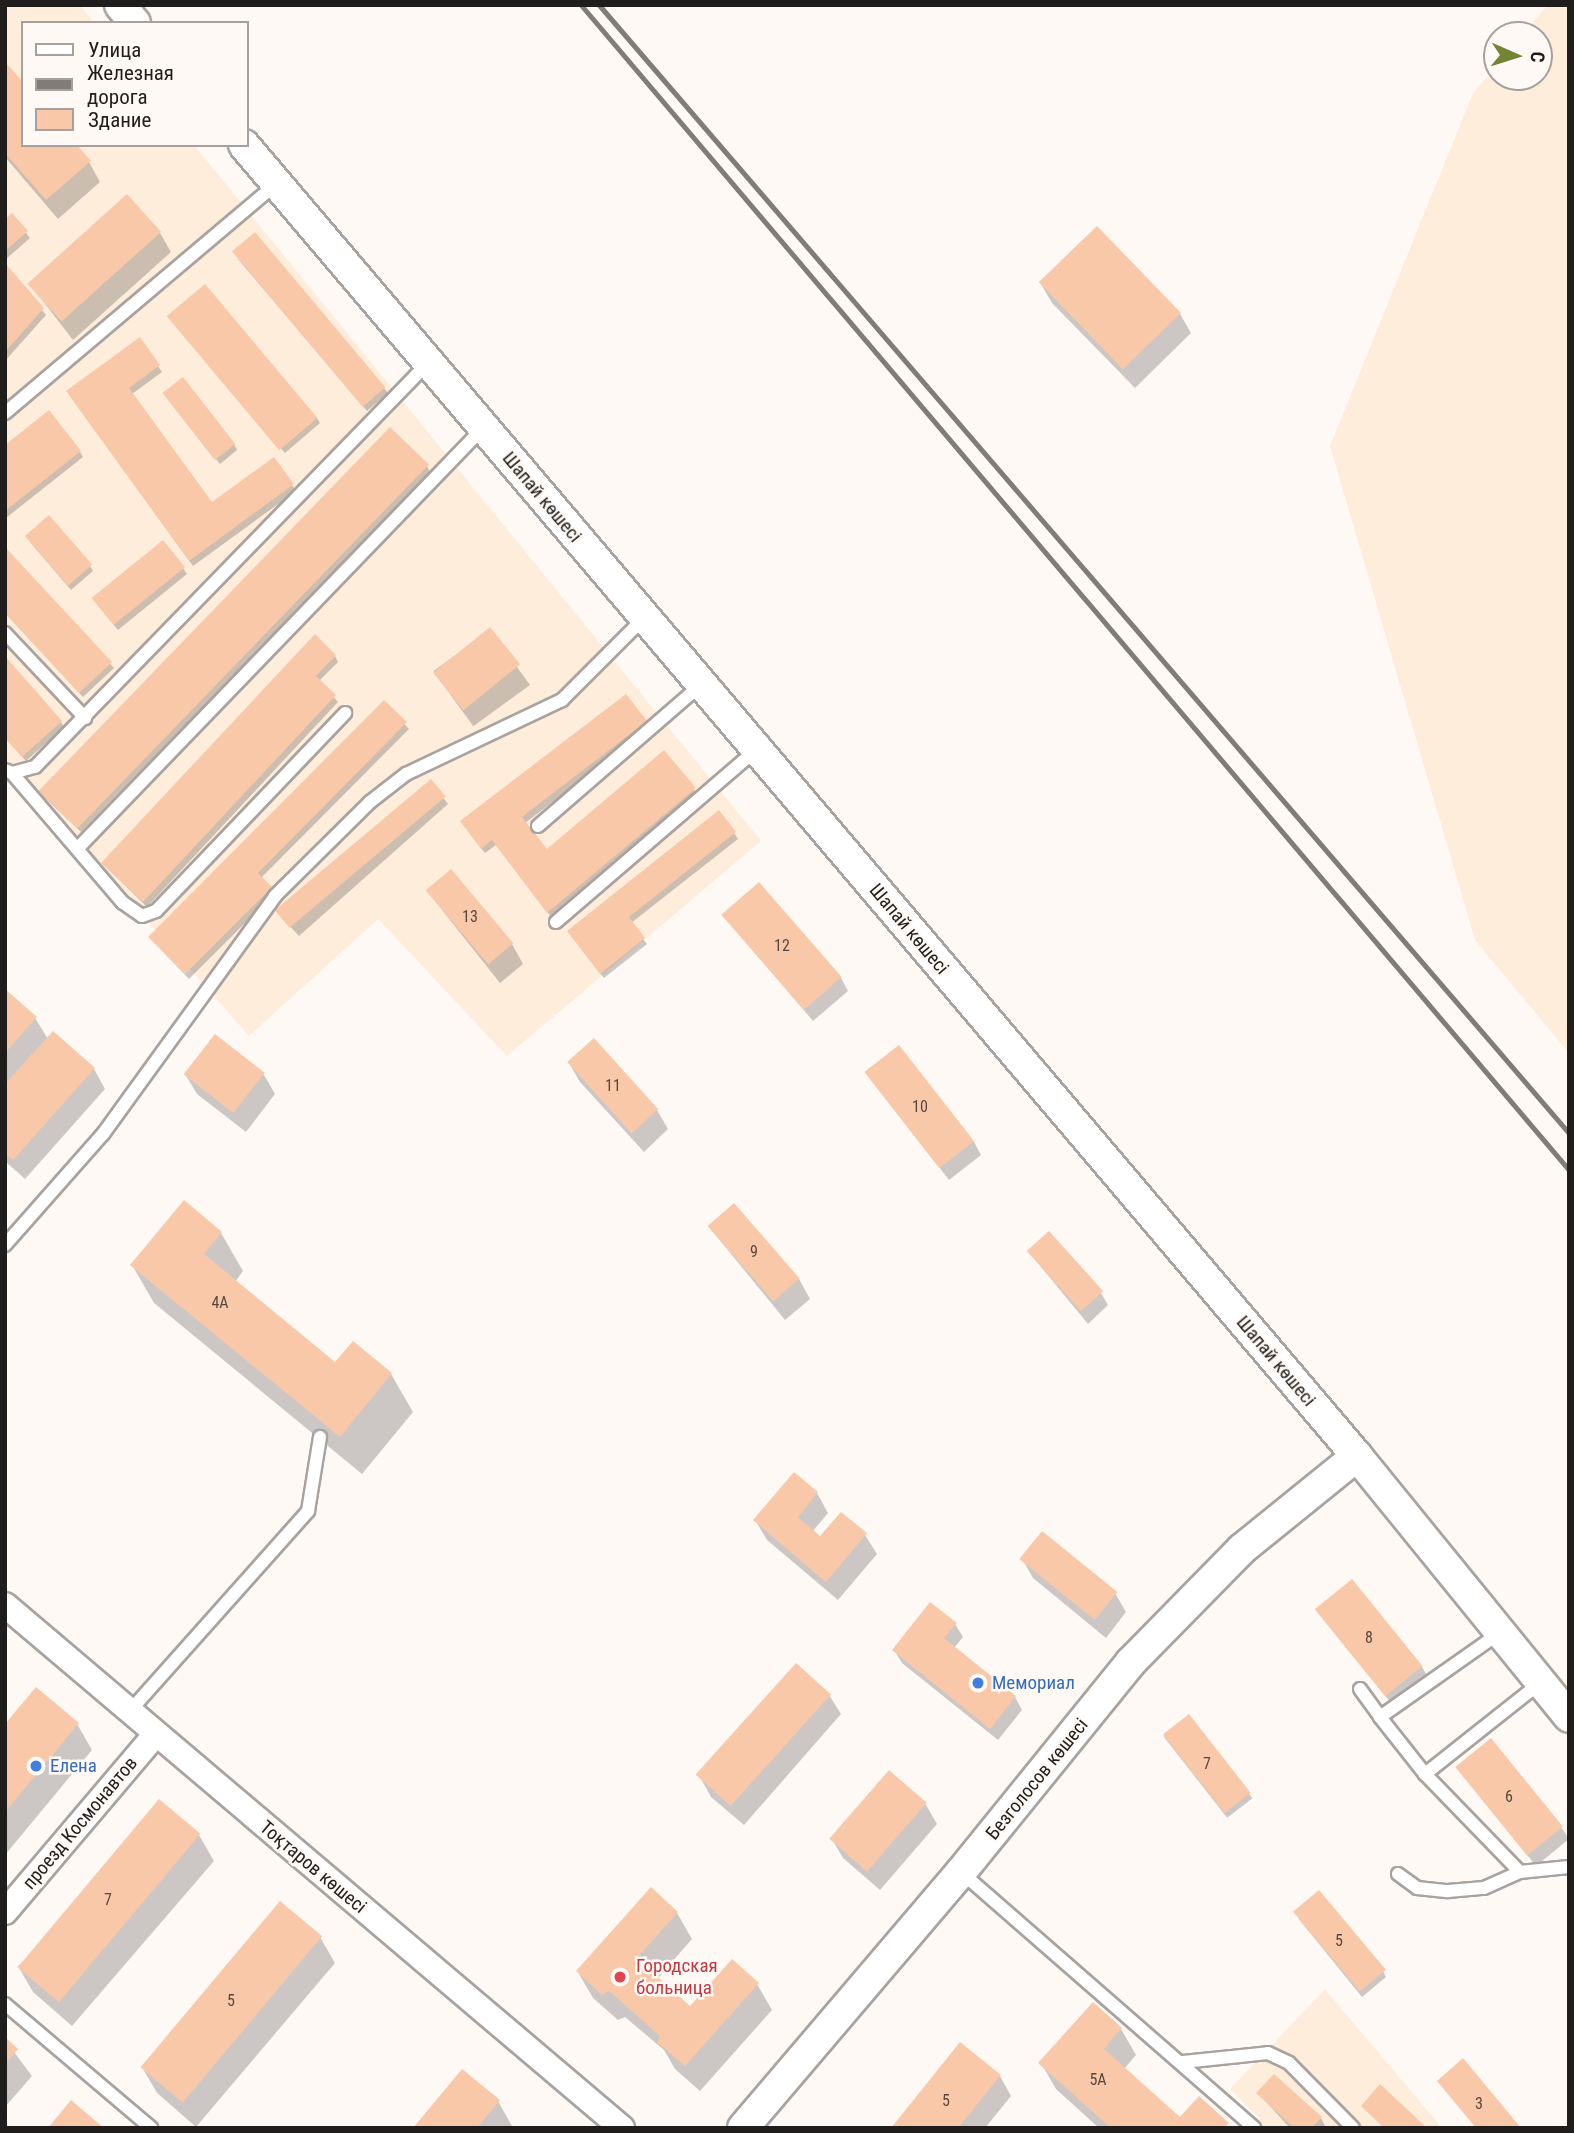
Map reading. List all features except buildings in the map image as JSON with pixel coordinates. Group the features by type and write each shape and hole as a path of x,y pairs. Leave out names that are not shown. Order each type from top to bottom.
{"street":[{"path":"120,5 133,21"},
{"name":"Шапай көшесі","path":"246,147 1357,1456 1498,1634 1569,1717"},
{"name":"Безголосов көшесі","path":"743,2128 961,1872 1131,1662 1242,1549 1357,1456"},
{"name":"Тоқтаров көшесі","path":"5,1605 608,2124"},
{"name":"проезд Космонавтов","path":"5,1912 155,1735"}],"lane":[{"path":"5,413 277,182"},
{"path":"9,772 35,767 429,362"},
{"path":"77,849 483,428"},
{"path":"5,1245 103,1134 275,896 370,802 406,774 562,700 645,618"},
{"path":"5,633 85,718"},
{"path":"538,826 701,685"},
{"path":"9,772 122,902 142,916 156,911 345,713"},
{"path":"556,922 756,750"},
{"path":"129,1712 308,1511 320,1437"},
{"path":"1380,1717 1498,1634"},
{"path":"1425,1774 1540,1683"},
{"path":"1360,1689 1425,1774 1520,1872"},
{"path":"1398,1874 1417,1888 1448,1891 1484,1888 1520,1872 1569,1867"},
{"path":"961,1872 1183,2062 1254,2128"},
{"path":"5,2004 151,2128"},
{"path":"1183,2062 1268,2053 1289,2063 1353,2128"}],"shaded area":[{"path":"5,5 80,5 92,21 21,21 21,147 196,147 761,841 507,1056 378,919 249,1036 5,760"},
{"path":"1548,5 1569,5 1569,1053 1475,940 1330,446 1473,93 1483,81 1483,91 1553,91 1553,21 1534,21"},
{"path":"1325,1989 1442,2128 1252,2128 1260,2119 1230,2089"}],"railway":[{"path":"581,5 1569,1170"},
{"path":"599,5 1569,1133"}],"place":[{"name":"Мемориал","path":"978,1683"},
{"name":"Елена","path":"36,1766"},
{"name":"Городская больница","path":"620,1977"}]}
